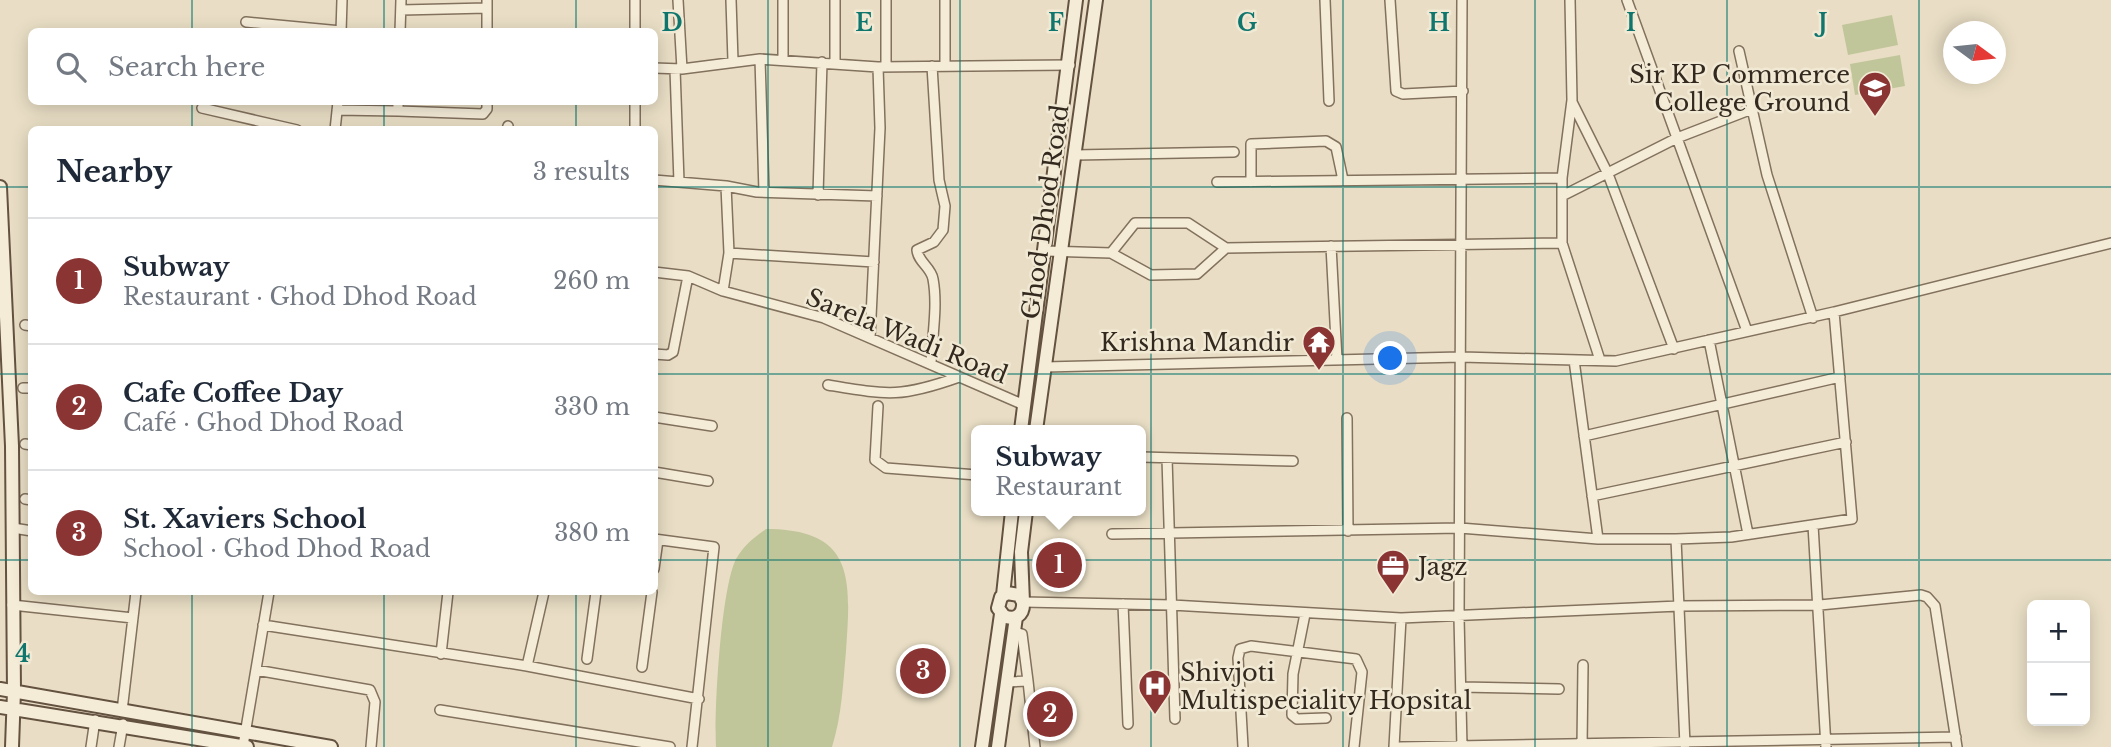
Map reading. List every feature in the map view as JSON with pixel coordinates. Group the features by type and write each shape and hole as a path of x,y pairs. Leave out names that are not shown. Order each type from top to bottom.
{"main road":[{"path":"1022,425 1070,65 1076,0"},
{"name":"Ghod Dhod Road","path":"1037,425 1096,0"},
{"path":"0,187 13,528 15,691 12,747"},
{"path":"982,747 1001,614 998,604 1003,594 1011,516"},
{"path":"998,747 1016,617 1022,611 1021,552 1025,516"},
{"path":"1003,594 1015,593 1023,602"},
{"path":"1001,614 1016,617"},
{"path":"0,689 245,747"},
{"path":"0,707 95,720 122,718 245,730 295,744 331,747"}],"street":[{"path":"341,28 342,0"},
{"path":"635,0 635,28"},
{"path":"678,0 679,182"},
{"path":"731,0 733,61"},
{"path":"783,0 783,59"},
{"path":"835,0 835,62"},
{"path":"870,338 886,0"},
{"path":"945,0 945,66"},
{"path":"1325,0 1329,101"},
{"path":"1390,0 1396,91 1403,94 1463,91"},
{"path":"1462,0 1462,745"},
{"path":"1570,0 1572,100 1562,178 1562,243 1600,360"},
{"path":"1627,0 1747,331"},
{"path":"400,28 401,5 487,4 487,28"},
{"path":"246,22 309,28"},
{"path":"1739,51 1767,175 1813,318"},
{"path":"658,68 679,69 760,59 882,67 1070,65"},
{"path":"760,59 764,192"},
{"path":"818,195 822,62"},
{"path":"931,365 935,293 932,274 918,256 917,250 934,242 943,230 945,206 939,180 932,66"},
{"path":"1572,100 1608,174 1674,349"},
{"path":"336,126 338,106 398,106 483,114 487,105"},
{"path":"635,105 635,126"},
{"path":"202,108 280,126"},
{"path":"1562,196 1677,138 1752,109"},
{"path":"1251,182 1251,144 1326,141 1336,147 1343,180"},
{"path":"1075,155 1234,152"},
{"path":"1217,182 1562,178"},
{"path":"658,180 764,192 877,196"},
{"path":"723,291 729,253 726,186"},
{"path":"1111,253 1135,223 1188,223 1226,248 1562,243"},
{"path":"1045,368 1461,357 1616,360 1813,318 2111,243"},
{"path":"1331,246 1337,360"},
{"path":"1046,251 1111,253 1150,275 1197,274 1226,248"},
{"path":"729,253 874,262"},
{"name":"Sarela Wadi Road","path":"658,272 688,276 723,291 824,318 1024,405"},
{"path":"658,354 668,355 673,352 688,276"},
{"path":"1112,534 1460,528 1598,539 1676,539 1748,534 1853,519 1834,312"},
{"path":"1709,340 1748,534"},
{"path":"1574,360 1598,539"},
{"path":"828,385 890,395 920,391 959,377"},
{"path":"1584,436 1840,377"},
{"path":"878,406 875,460 886,468 971,475"},
{"path":"658,418 712,426"},
{"path":"1347,418 1348,531"},
{"path":"1592,496 1846,442"},
{"path":"1146,457 1293,461"},
{"path":"1167,458 1175,719"},
{"path":"658,473 708,481"},
{"path":"1813,524 1820,605 1826,743"},
{"path":"13,528 28,530"},
{"path":"1676,539 1685,744"},
{"path":"658,540 714,547 692,747"},
{"path":"119,747 136,595"},
{"path":"245,747 245,730 268,595"},
{"path":"441,654 447,595"},
{"path":"527,666 543,595"},
{"path":"587,659 596,595"},
{"path":"642,667 652,595"},
{"path":"1023,602 1172,605 1401,618 1679,606 1820,605 1921,595 1933,601 1957,742 1401,747"},
{"path":"12,604 133,618"},
{"path":"1123,604 1128,724"},
{"path":"1305,614 1292,683 1292,715 1297,719 1326,718"},
{"path":"1394,747 1401,618"},
{"path":"263,625 527,666 699,699"},
{"path":"1014,632 1022,634 1035,747"},
{"path":"1243,747 1238,658 1240,649 1251,646 1347,656 1359,662 1362,672 1354,747"},
{"path":"1582,746 1583,665"},
{"path":"256,670 370,690 375,702 371,747"},
{"path":"1007,682 1028,681"},
{"path":"1461,687 1559,690"},
{"path":"440,710 670,747"},
{"path":"91,747 95,720"}],"green space":[{"path":"1892,15 1898,45 1848,55 1842,25"},
{"path":"1900,55 1905,86 1855,95 1850,64"},
{"path":"766,529 795,531 817,538 832,549 841,563 846,581 848,625 842,699 832,747 716,747 720,650 731,574 742,550"}],"place":[{"name":"Sir KP Commerce College Ground","path":"1875,118"},
{"name":"Krishna Mandir","path":"1319,372"},
{"name":"Subway","path":"1059,565"},
{"name":"Jagz","path":"1393,596"},
{"name":"St. Xaviers School","path":"923,671"},
{"name":"Cafe Coffee Day","path":"1050,714"},
{"name":"Shivjoti Multispeciality Hopsital","path":"1155,716"}]}
